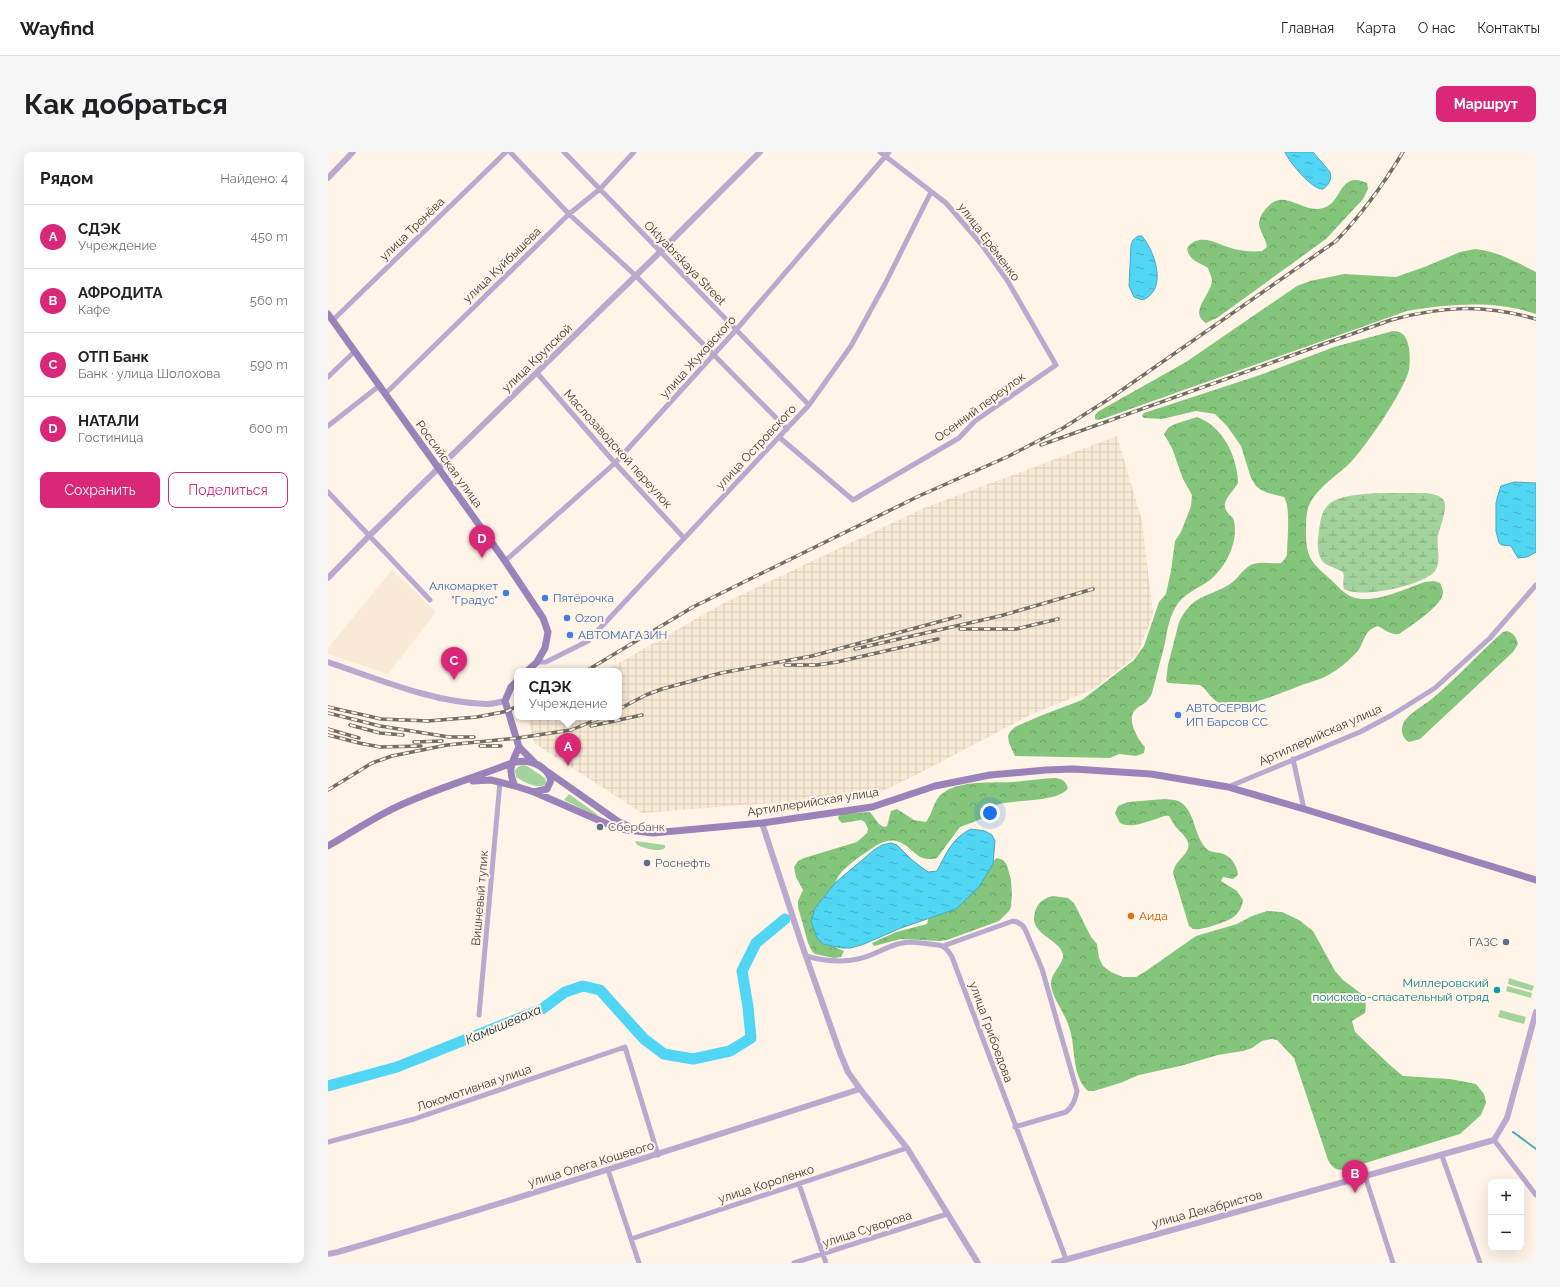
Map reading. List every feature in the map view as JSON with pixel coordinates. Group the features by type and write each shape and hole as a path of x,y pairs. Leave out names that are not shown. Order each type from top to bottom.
{"main road":[{"name":"Российская улица","path":"330,317 438,469 506,561 543,618 548,632 545,648 537,662 530,668"},
{"path":"514,684 505,700 519,748 512,763 510,772 515,786"},
{"name":"Артиллерийская улица","path":"519,748 535,763 619,822 637,831"},
{"name":"Артиллерийская улица","path":"328,846 401,804 512,763 524,760 535,763"},
{"name":"Артиллерийская улица","path":"461,782 479,780 500,782 534,792 619,829 653,833 762,823 872,807 935,786 990,775 1046,770 1081,770 1151,774 1228,787 1536,880"},
{"path":"534,792 547,789 550,785 548,772"}],"street":[{"path":"328,178 353,152"},
{"name":"улица Тренёва","path":"330,317 506,152"},
{"path":"510,152 569,214 636,276 787,429"},
{"name":"Oktyabrskaya Street","path":"564,152 809,405"},
{"name":"улица Куйбышева","path":"385,394 569,214 600,189 634,152"},
{"name":"улица Крупской","path":"328,578 370,535 636,276 760,152"},
{"name":"улица Ерёменко","path":"880,152 888,154 931,192 946,203 982,244 1007,280 1056,365"},
{"name":"улица Жуковского","path":"506,561 615,463 714,355 888,154"},
{"name":"улица Островского","path":"537,662 546,662 588,641 809,405 851,346 931,192"},
{"path":"328,377 355,352"},
{"name":"Осенний переулок","path":"779,437 853,500 959,438 975,421 1056,365"},
{"name":"Маслозаводской переулок","path":"537,373 615,463 684,538"},
{"path":"328,426 380,386"},
{"path":"328,492 430,600"},
{"name":"Артиллерийская улица","path":"1228,787 1360,732 1392,715 1435,688 1490,638 1536,584"},
{"path":"328,662 396,685 447,700 488,704 505,700"},
{"path":"1293,759 1304,809"},
{"name":"Вишневый тупик","path":"479,1015 500,782"},
{"path":"762,823 806,956 848,1072 907,1148 978,1263"},
{"path":"806,956 823,961 870,957 882,950 903,942 943,946 1013,921 1022,925 1042,969 1077,1092 1071,1107 1066,1112 1015,1127"},
{"name":"улица Грибоедова","path":"943,946 952,957 1066,1259"},
{"path":"1536,1012 1507,1118 1494,1140 1536,1195"},
{"name":"Локомотивная улица","path":"328,1142 414,1119 625,1047 658,1154"},
{"name":"улица Олега Кошевого","path":"328,1254 445,1221 860,1089"},
{"name":"улица Декабристов","path":"1054,1263 1442,1156 1494,1140"},
{"name":"улица Короленко","path":"632,1239 907,1148"},
{"path":"1442,1156 1480,1263"},
{"path":"608,1170 639,1263"},
{"path":"1365,1176 1393,1263"},
{"path":"799,1184 826,1263"},
{"name":"улица Суворова","path":"794,1263 947,1214"}],"shaded area":[{"path":"1117,436 1142,521 1153,614 1137,655 1094,689 1030,715 916,775 874,795 642,813 534,743 529,720 622,720 622,668 610,668 722,604 924,508"},
{"path":"392,570 436,612 388,674 328,654 328,648"}],"green space":[{"path":"1353,180 1367,183 1368,189 1363,199 1326,239 1217,318 1206,323 1201,319 1199,314 1200,309 1211,286 1212,279 1208,268 1195,261 1190,256 1187,248 1192,243 1198,240 1203,240 1216,242 1237,250 1262,251 1267,247 1259,224 1264,211 1272,203 1279,200 1286,200 1308,208 1323,208 1328,206 1336,198 1348,182"},
{"path":"1475,249 1499,255 1536,272 1536,314 1489,305 1456,305 1407,311 1105,418 1098,420 1095,419 1095,415 1099,411 1186,362 1297,286 1310,281 1344,274 1396,277 1460,252"},
{"path":"1393,331 1400,332 1406,338 1408,344 1410,365 1406,379 1392,405 1364,446 1349,464 1320,489 1311,501 1306,517 1307,547 1311,558 1318,568 1347,594 1358,599 1377,598 1425,582 1434,581 1440,583 1443,591 1442,597 1432,609 1399,634 1391,633 1378,626 1373,628 1366,635 1358,651 1337,670 1320,679 1274,696 1242,704 1223,704 1216,701 1200,685 1168,683 1166,681 1168,665 1179,622 1190,606 1195,601 1230,584 1246,568 1253,564 1281,563 1284,560 1287,555 1287,508 1284,497 1268,493 1256,486 1251,478 1241,446 1227,426 1215,414 1196,411 1162,419 1144,418 1142,416 1144,413 1260,375 1334,347"},
{"path":"1197,417 1206,421 1221,435 1232,454 1235,463 1238,483 1226,501 1225,509 1233,518 1235,535 1227,560 1222,567 1210,580 1182,599 1173,612 1168,625 1165,643 1152,693 1148,700 1135,710 1133,714 1132,724 1136,735 1145,747 1144,753 1136,756 1119,754 1110,758 1015,756 1009,743 1008,736 1015,727 1082,700 1134,660 1144,646 1159,602 1166,594 1175,541 1181,532 1191,506 1192,495 1183,479 1172,448 1164,434 1168,428 1175,424"},
{"path":"1426,493 1440,497 1445,502 1445,511 1438,535 1438,563 1435,571 1418,582 1377,592 1352,592 1344,589 1343,572 1323,562 1318,550 1320,521 1322,514 1328,505 1336,500 1360,494"},
{"path":"1507,631 1514,636 1518,644 1513,652 1420,739 1409,742 1407,741 1402,729 1405,720 1451,682 1503,632"},
{"path":"523,765 545,778 545,785 534,786 516,777 515,770 519,766"},
{"path":"1053,778 1062,780 1066,783 1068,788 1063,793 1055,796 996,805 984,818 960,827 937,858 930,859 919,856 906,846 896,841 881,843 860,856 847,866 840,874 834,884 829,900 825,943 844,951 841,957 834,958 815,954 812,951 808,943 798,907 798,901 803,890 796,877 794,867 798,861 804,858 857,842 867,833 868,829 865,822 861,820 842,823 838,817 841,814 870,812 879,824 884,827 887,826 891,811 897,809 914,820 926,822 937,799 943,793 958,786 976,783 1013,782"},
{"path":"569,794 598,815 597,816 564,800"},
{"path":"1165,799 1177,800 1181,802 1190,814 1203,845 1209,851 1224,854 1235,864 1238,875 1233,879 1223,877 1221,881 1237,891 1243,900 1242,906 1238,913 1229,920 1202,929 1193,929 1189,926 1173,873 1176,865 1187,851 1188,843 1187,839 1175,826 1169,816 1164,816 1158,819 1133,825 1124,825 1120,823 1115,813 1118,806 1128,802"},
{"path":"635,841 665,845 665,848 651,850 637,845"},
{"path":"997,858 1003,860 1007,865 1011,880 1012,895 1011,907 1009,911 999,921 947,940 901,939 874,946 872,943 896,932 927,924 930,912"},
{"path":"1053,896 1068,898 1074,903 1091,937 1097,944 1099,958 1103,966 1111,972 1123,977 1136,977 1196,936 1237,924 1252,916 1267,911 1282,912 1299,920 1313,931 1335,971 1343,980 1363,995 1366,1005 1365,1013 1352,1021 1355,1032 1403,1076 1450,1079 1476,1084 1484,1094 1486,1103 1481,1115 1460,1134 1340,1170 1334,1168 1328,1160 1294,1058 1277,1040 1271,1039 1262,1041 1252,1048 1243,1051 1218,1055 1180,1066 1139,1075 1120,1083 1094,1091 1088,1091 1082,1084 1076,1068 1071,1032 1051,985 1051,981 1063,958 1063,955 1058,946 1039,930 1035,925 1034,920 1035,911 1041,901"},
{"path":"1509,978 1534,986 1532,991 1508,984"},
{"path":"1507,986 1532,993 1531,998 1506,991"},
{"path":"1500,1010 1526,1017 1524,1024 1498,1017"}],"water":[{"path":"1285,152 1313,152 1330,172 1330,182 1323,189 1313,185 1296,168"},
{"path":"1138,236 1142,236 1147,243 1155,260 1157,270 1155,288 1151,295 1143,300 1134,297 1129,286 1131,245 1133,240"},
{"path":"1514,482 1536,483 1536,552 1527,557 1518,558 1511,546 1502,545 1499,543 1496,531 1496,503 1501,486"},
{"path":"971,829 985,831 992,835 995,841 993,864 979,887 956,909 901,928 851,948 842,948 823,944 817,938 811,921 815,908 836,882 874,850 882,845 891,843 897,845 912,860 928,872 937,871 954,842"}],"waterway":[{"name":"Камышеваха","path":"328,1086 397,1067 542,1009 565,992 583,986 600,990 644,1039 664,1054 693,1059 730,1051 751,1038 742,971 756,943 785,919"},
{"path":"1513,1132 1536,1149"}],"railway":[{"path":"591,668 693,607 919,496 1009,456 1063,428 1109,399 1336,241 1372,198 1403,152"},
{"path":"1041,445 1391,320 1410,315 1446,310 1481,309 1517,314 1536,319"},
{"path":"855,649 1000,616 1093,589"},
{"path":"622,707 646,695 662,689 721,673 812,656 960,616"},
{"path":"960,629 1016,629 1058,619"},
{"path":"785,665 817,665 837,662 938,639"},
{"path":"328,707 381,719 428,721 477,717 508,711 514,708"},
{"path":"328,713 380,726 449,737 474,737"},
{"path":"622,719 642,715"},
{"path":"328,790 372,763 392,756 447,745 518,738 571,730 596,720"},
{"path":"591,726 619,720"},
{"path":"350,725 380,733 403,735"},
{"path":"328,729 359,738"},
{"path":"328,735 380,747 421,746"},
{"path":"414,742 442,741"},
{"path":"480,746 501,746"}],"place":[{"name":"НАТАЛИ","path":"482,558"},
{"name":"Алкомаркет \"Градус\"","path":"506,593"},
{"name":"Пятёрочка","path":"545,598"},
{"name":"Ozon","path":"567,618"},
{"name":"АВТОМАГАЗИН","path":"570,635"},
{"name":"ОТП Банк","path":"454,680"},
{"name":"АВТОСЕРВИС ИП Барсов СС","path":"1178,715"},
{"name":"СДЭК","path":"568,766"},
{"name":"Сбербанк","path":"600,827"},
{"name":"Роснефть","path":"647,863"},
{"name":"Аида","path":"1131,916"},
{"name":"ГАЗС","path":"1506,942"},
{"name":"Миллеровский поисково-спасательный отряд","path":"1497,990"},
{"name":"АФРОДИТА","path":"1355,1193"}]}
